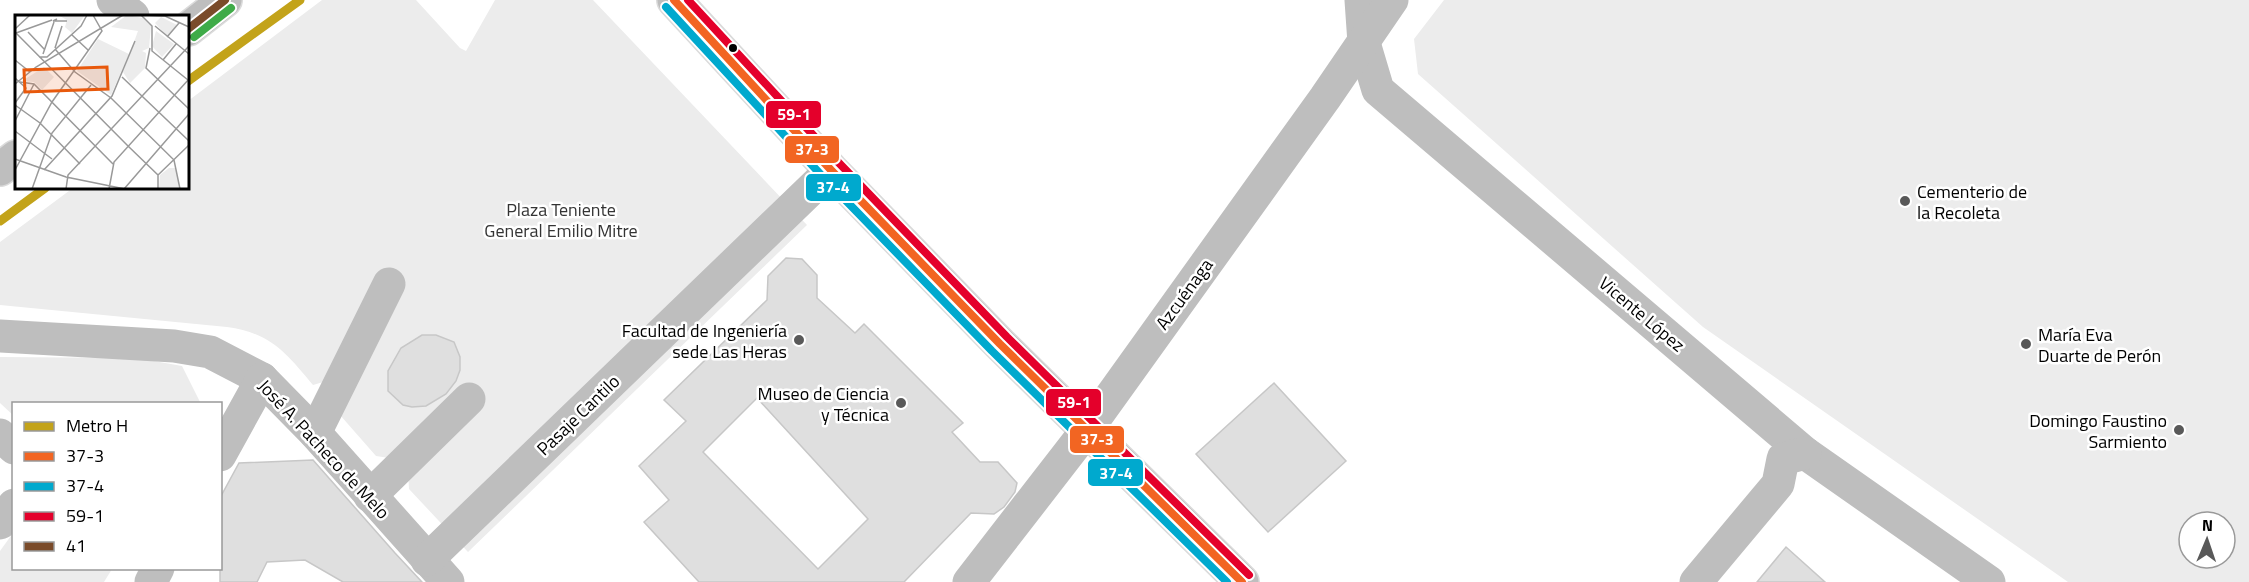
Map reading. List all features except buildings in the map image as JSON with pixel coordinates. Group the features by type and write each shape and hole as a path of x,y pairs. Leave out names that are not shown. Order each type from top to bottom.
{"street":[{"path":"113,0 132,15"},
{"path":"189,28 225,0"},
{"path":"674,0 831,170 1086,431 1242,582"},
{"name":"Vicente López","path":"1360,0 1364,43 1378,90 1804,453 1989,582"},
{"name":"Azcuénaga","path":"969,582 1086,431 1364,43 1392,0"},
{"path":"0,169 15,158"},
{"name":"Pasaje Cantilo","path":"438,571 831,170"},
{"path":"315,433 389,284"},
{"name":"José A. Pacheco de Melo","path":"0,336 174,346 210,352 262,380 315,433 438,571"},
{"path":"222,452 262,380"},
{"path":"370,496 469,399"},
{"path":"0,435 12,446"},
{"path":"1696,582 1778,484 1783,459 1804,453"},
{"path":"0,523 12,508"}],"green space":[{"name":"Plaza Teniente General Emilio Mitre","path":"322,0 416,0 460,48 466,51 495,0 593,0 807,225 468,552 409,489 408,472 396,459 376,456 340,415 330,380 313,385 286,354 255,334 227,327 0,305 0,242 72,189 189,189 189,100"},
{"name":"Cementerio de la Recoleta","path":"1444,0 2249,0 2249,582 2068,582 1703,327 1418,74 1414,39"},
{"path":"0,357 137,358 182,366 200,402 12,402 12,414 0,403"},
{"path":"12,534 12,570 111,570 104,582 0,582 0,551"}],"metro line":[{"name":"H","path":"189,80 300,0"},
{"name":"H","path":"0,221 44,189"}],"transit line":[{"name":"41","path":"189,28 225,0"},
{"name":"37-3","path":"674,0 831,170 1000,344 1242,582"},
{"name":"59-1","path":"688,0 839,163 1007,337 1249,575"},
{"name":"37-4","path":"666,7 823,177 992,351 1227,582"},
{"path":"194,37 231,8"}],"place":[{"name":"Cementerio de la Recoleta","path":"1905,201"},
{"name":"Facultad de Ingeniería sede Las Heras","path":"799,340"},
{"name":"María Eva Duarte de Perón","path":"2026,344"},
{"name":"Museo de Ciencia y Técnica","path":"901,403"},
{"name":"Domingo Faustino Sarmiento","path":"2179,430"}]}
